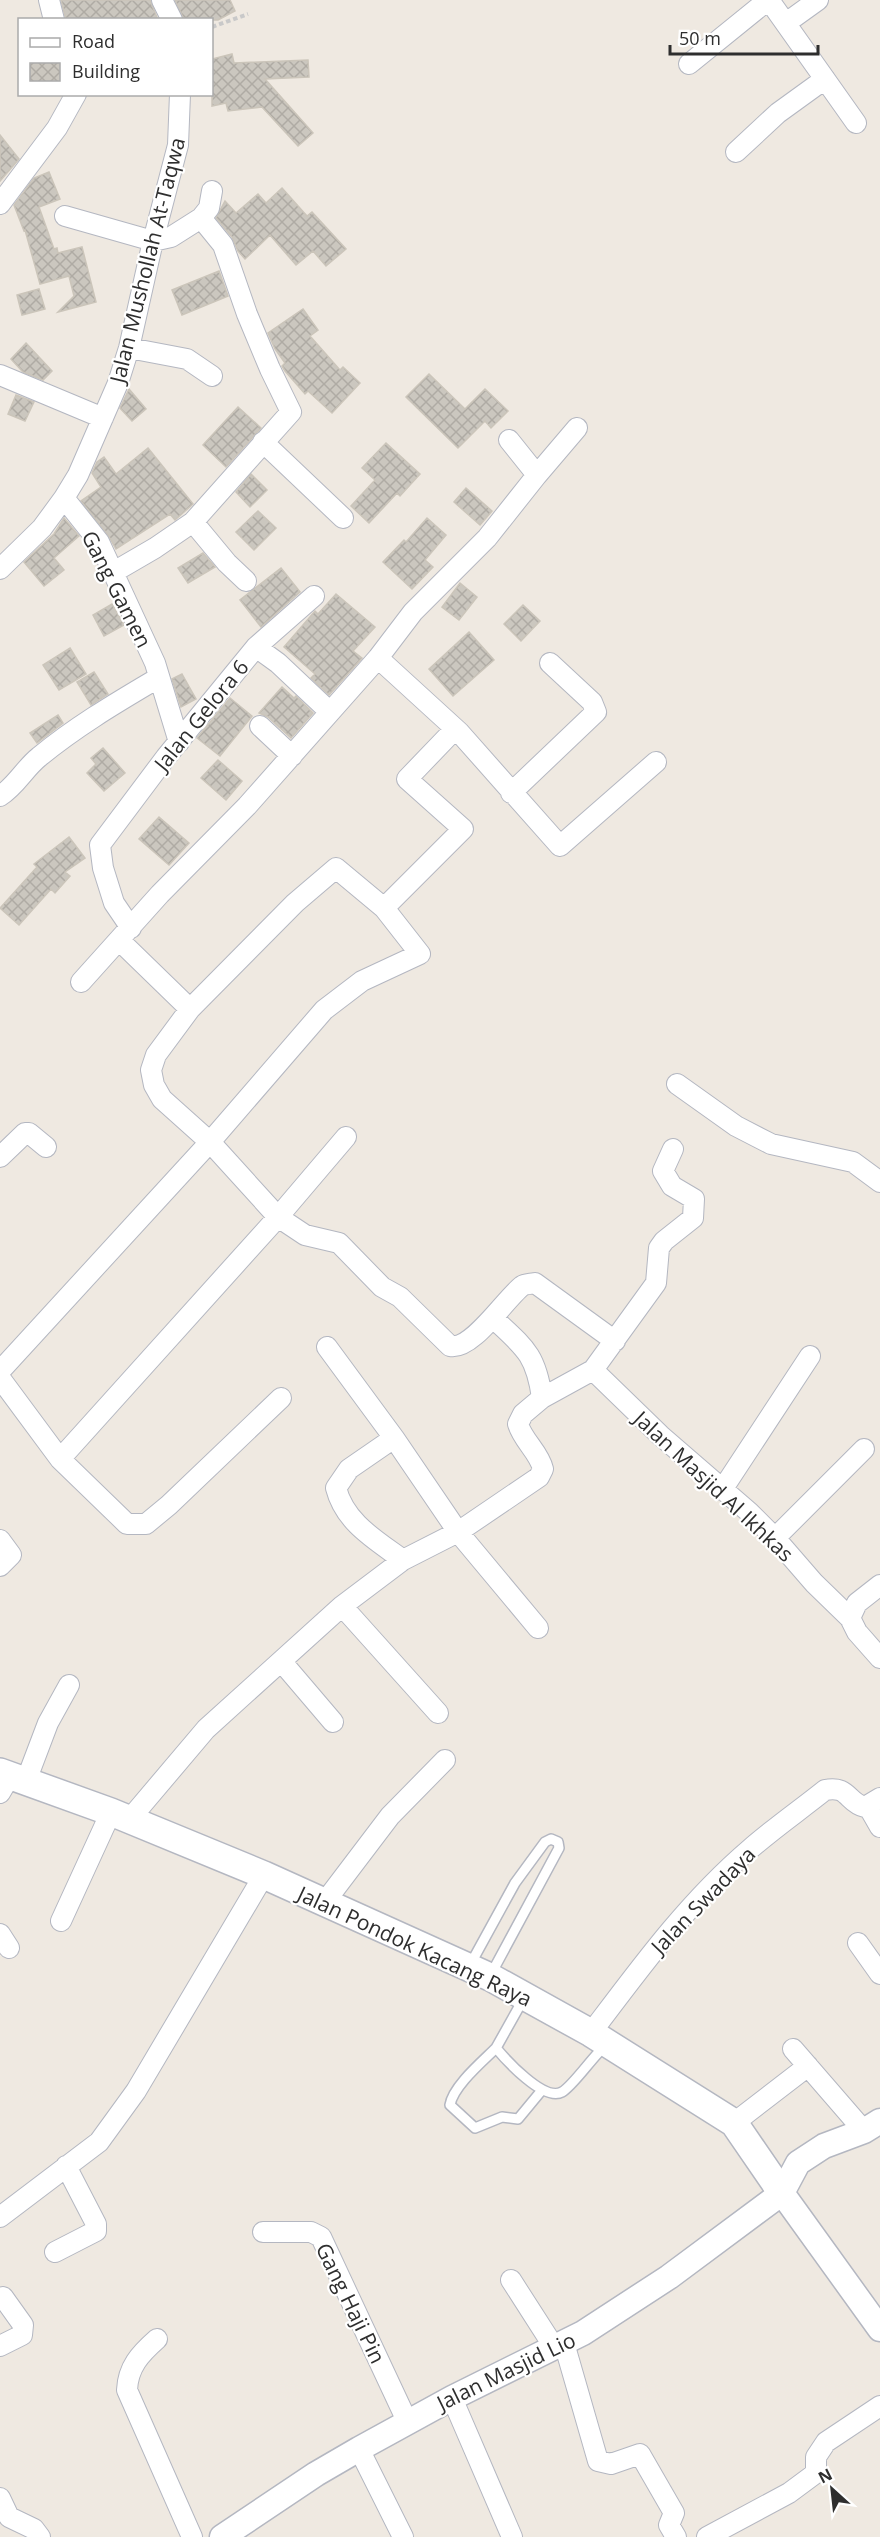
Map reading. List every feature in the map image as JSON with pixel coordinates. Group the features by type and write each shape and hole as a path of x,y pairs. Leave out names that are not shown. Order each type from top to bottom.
{"main road":[{"name":"Jalan Pondok Kacang Raya","path":"9,1781 120,1816 264,1875 479,1972 600,2038 734,2122 782,2193"}],"street":[{"path":"49,0 54,18"},
{"path":"162,0 171,18"},
{"path":"689,64 768,0 856,123"},
{"path":"786,23 818,0"},
{"path":"736,152 778,113 825,79"},
{"path":"0,204 57,128 75,96"},
{"name":"Jalan Mushollah At-Taqwa","path":"0,570 42,528 64,498 78,475 103,418 129,348 178,145 180,96"},
{"path":"65,216 153,241 171,237 201,218 209,208 212,191"},
{"path":"112,573 193,522 217,498 291,412 247,314 223,245 201,218"},
{"path":"129,348 187,359 212,376"},
{"path":"0,375 103,418"},
{"path":"81,981 160,894 247,806 292,756 378,658 413,612 487,538 577,428"},
{"path":"509,440 537,475"},
{"path":"263,442 343,518"},
{"name":"Gang Gamen","path":"64,498 99,542 155,663 179,742"},
{"path":"193,522 227,563 246,581"},
{"name":"Jalan Gelora 6","path":"126,934 103,868 100,845 256,647 314,596"},
{"path":"256,647 278,663 330,712"},
{"path":"378,658 455,729 560,846 656,762"},
{"path":"511,792 596,712 592,702 550,663"},
{"path":"0,796 8,791 37,758 76,729 153,681 156,680 160,684"},
{"path":"260,726 292,756"},
{"path":"384,908 464,829 406,779 455,729"},
{"path":"0,1371 210,1142 324,1010 362,981 420,954 384,908 336,868 295,903 190,1009 156,1055 151,1070 154,1085 162,1098 210,1142 278,1217 305,1234 339,1243 382,1287 400,1297 450,1346 461,1345 493,1318 523,1285 535,1283 615,1341"},
{"path":"126,934 190,1009"},
{"path":"677,1084 736,1126 771,1144 853,1162 880,1182"},
{"path":"0,1156 24,1133 29,1133 46,1147"},
{"path":"60,1459 278,1217 346,1137"},
{"path":"61,1921 120,1816 206,1729 342,1606 403,1560 458,1532 539,1477 543,1469 542,1462 521,1433 518,1424 523,1414 542,1398 593,1370 656,1283 659,1248 664,1241 693,1218 694,1199 672,1186 663,1171 673,1149"},
{"path":"493,1318 522,1346 534,1362 539,1374 542,1398"},
{"path":"327,1347 394,1438 458,1532 538,1628"},
{"path":"722,1490 810,1356"},
{"name":"Jalan Masjid Al Ikhkas","path":"593,1370 660,1435 775,1539 814,1583 850,1618 857,1632 880,1658"},
{"path":"0,1378 60,1459 127,1524 146,1524 169,1505 281,1398"},
{"path":"394,1438 349,1469 336,1488 339,1501 356,1525 403,1560"},
{"path":"775,1539 864,1449"},
{"path":"0,1540 10,1555 0,1566"},
{"path":"850,1618 857,1603 880,1585"},
{"path":"342,1606 438,1713"},
{"path":"281,1661 333,1722"},
{"path":"9,1781 48,1723 69,1685"},
{"path":"324,1903 390,1816 445,1760"},
{"name":"Jalan Swadaya","path":"600,2038 650,1955 700,1898 749,1850 825,1790 834,1788 844,1791 861,1807 874,1802"},
{"path":"874,1802 880,1827"},
{"path":"0,2217 99,2142 136,2091 264,1875"},
{"path":"858,1942 880,1974"},
{"path":"793,2049 872,2126 824,2146 798,2163 782,2193 880,2330"},
{"path":"734,2122 808,2066"},
{"path":"55,2252 96,2231 96,2224 66,2166"},
{"name":"Jalan Masjid Lio","path":"222,2537 316,2474 407,2421 583,2333 669,2277 782,2193"},
{"name":"Gang Haji Pin","path":"263,2232 311,2232 321,2237 407,2421"},
{"path":"511,2280 559,2345 598,2461 611,2464 640,2454 674,2513 669,2524 676,2537"},
{"path":"0,2346 22,2335 23,2330 23,2325 3,2297"},
{"path":"157,2339 140,2354 133,2365 127,2380 127,2390 144,2435 192,2537"},
{"path":"452,2398 512,2537"},
{"path":"707,2537 789,2493 816,2473 816,2457 826,2442 880,2406"},
{"path":"359,2449 403,2537"},
{"path":"0,2498 9,2517 34,2529 40,2537"}],"lane":[{"path":"551,1839 558,1842 560,1848 479,1972 515,1882 545,1842 551,1839"},
{"path":"525,1997 496,2048 470,2074 451,2098 450,2105 476,2128 502,2117 518,2119 542,2090"},
{"path":"496,2048 513,2067 542,2090 551,2094 563,2092 596,2053 600,2038"}],"path":[{"path":"213,27 248,14"}],"building":[{"path":"61,0 150,0 157,18 66,18"},
{"path":"175,0 230,0 235,11 218,20 183,18"},
{"path":"232,54 234,63 308,60 309,77 265,79 313,133 298,146 262,107 228,111 226,103 212,106 213,59"},
{"path":"0,135 19,159 0,181"},
{"path":"49,172 60,199 39,207 54,249 57,248 58,253 82,247 96,302 58,312 74,296 69,276 40,284 25,230 14,205 34,178"},
{"path":"282,188 307,216 312,212 346,249 326,266 313,251 296,265 270,235 245,259 238,251 232,237 216,218 225,201 236,213 258,194 266,203"},
{"path":"219,271 228,296 182,315 172,290"},
{"path":"39,289 45,309 22,315 17,295"},
{"path":"303,309 318,330 310,336 340,370 343,367 360,383 332,413 308,391 305,394 285,371 282,366 285,363 268,333"},
{"path":"26,343 52,371 43,380 23,372 11,359"},
{"path":"429,374 465,409 485,389 508,411 491,428 485,421 458,448 406,397"},
{"path":"129,389 146,409 132,421 120,408"},
{"path":"16,395 34,402 25,421 8,414"},
{"path":"238,407 261,428 226,467 203,445"},
{"path":"386,443 420,474 400,496 397,493 369,523 351,506 375,480 362,468"},
{"path":"148,448 193,504 175,520 170,514 116,549 81,501 101,487 92,473 97,462 104,457 116,474"},
{"path":"251,474 267,490 250,507 236,492"},
{"path":"466,488 492,511 480,525 454,502"},
{"path":"258,511 276,528 254,550 236,532"},
{"path":"64,518 79,536 54,558 64,570 44,586 24,562 54,534"},
{"path":"427,518 446,535 425,560 433,567 412,589 383,562 404,540 406,542"},
{"path":"203,553 215,567 188,583 178,568"},
{"path":"281,568 300,592 261,627 240,600"},
{"path":"460,583 477,597 459,620 442,607"},
{"path":"336,594 375,627 353,651 362,658 329,695 311,678 315,674 284,647 315,611 318,614"},
{"path":"112,604 124,625 104,636 93,615"},
{"path":"523,605 540,621 521,641 504,624"},
{"path":"469,632 494,660 453,696 429,669"},
{"path":"70,648 86,674 59,690 43,665"},
{"path":"94,672 108,694 91,705 77,682"},
{"path":"182,674 196,699 181,707 172,679"},
{"path":"282,687 294,698 296,696 313,713 291,738 268,717 259,713"},
{"path":"230,698 252,716 220,756 197,738"},
{"path":"58,715 63,723 37,743 30,733"},
{"path":"103,748 125,773 104,791 87,773 96,764 91,758"},
{"path":"218,760 242,781 226,800 201,778"},
{"path":"159,817 189,843 169,865 139,839"},
{"path":"69,837 85,858 65,872 70,876 55,893 51,889 19,925 0,908 37,867 34,864"}]}
